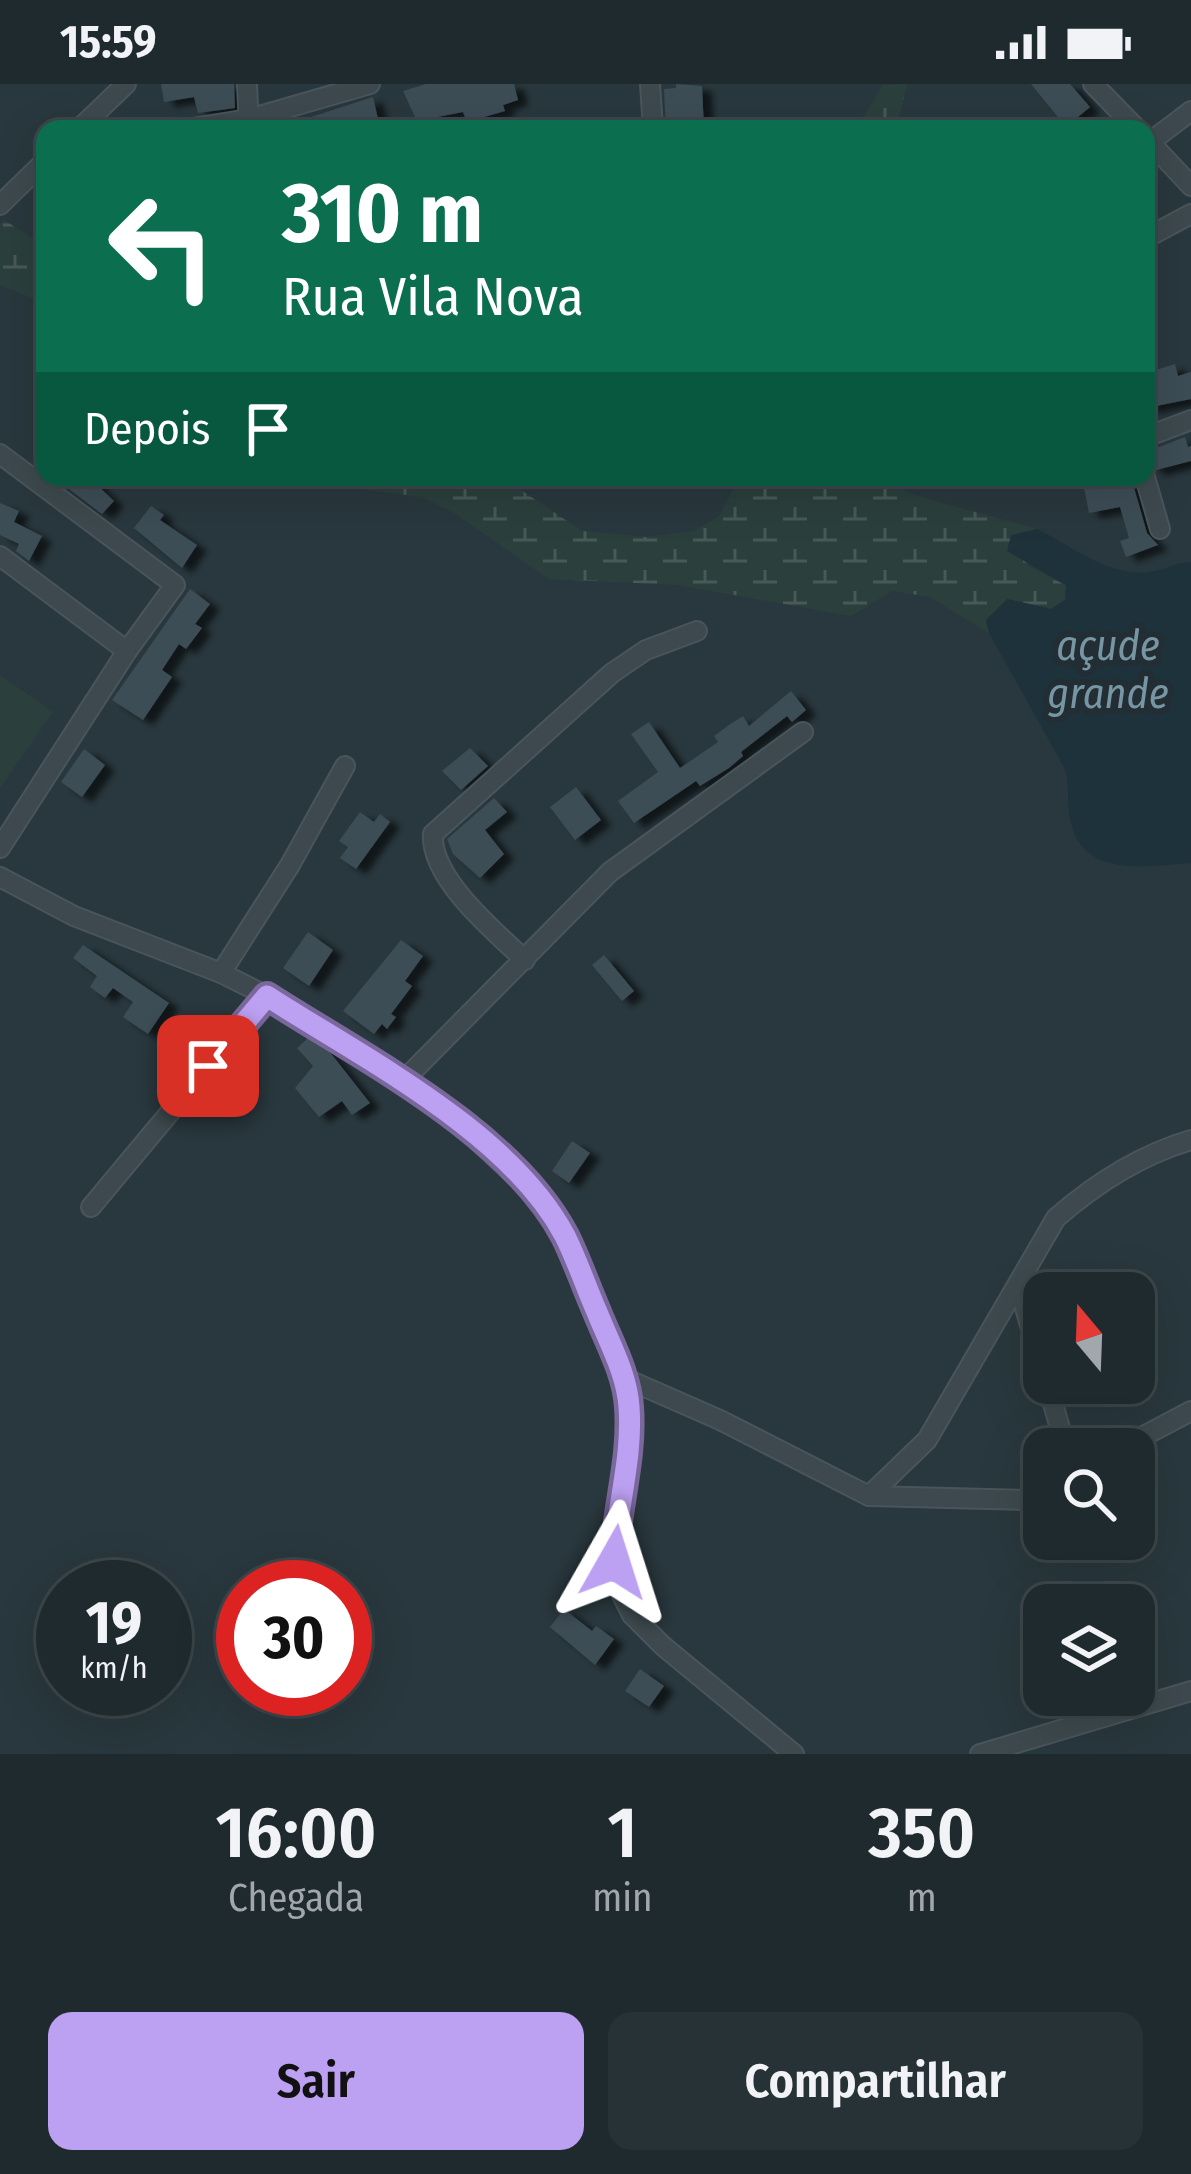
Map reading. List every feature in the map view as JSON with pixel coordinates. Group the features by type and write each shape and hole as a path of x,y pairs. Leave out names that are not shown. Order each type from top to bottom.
{"street":[{"path":"88,120 126,84"},
{"path":"248,84 249,120"},
{"path":"261,120 370,84"},
{"path":"650,84 652,120"},
{"path":"1093,84 1128,120"},
{"path":"1155,130 1191,111"},
{"path":"1155,148 1191,186"},
{"path":"0,205 36,170"},
{"path":"1155,233 1191,214"},
{"path":"1155,434 1191,420"},
{"path":"0,454 36,480"},
{"path":"0,848 173,589 173,580 44,486"},
{"path":"1147,486 1160,529"},
{"path":"0,556 128,650"},
{"path":"525,960 464,899 435,851 434,834 612,673 646,650 697,632"},
{"path":"403,1081 610,872 803,732"},
{"path":"221,973 290,865 345,766"},
{"path":"0,877 74,916 221,973 267,996 403,1081 472,1132 540,1199 564,1235 629,1400 631,1444 615,1534 614,1562 621,1593 632,1616 663,1646 794,1754"},
{"path":"91,1207 267,996"},
{"path":"869,1496 927,1440 1056,1218 1086,1192 1191,1140"},
{"path":"1018,1284 1023,1301"},
{"path":"622,1377 720,1420 869,1496 1023,1500"},
{"path":"1155,1430 1191,1411"},
{"path":"980,1754 1191,1691"}],"green space":[{"path":"907,84 898,120 862,120 883,85"},
{"path":"4,220 36,240 36,299 0,285 0,224"},
{"path":"337,486 515,486 582,531 647,537 694,531 719,516 735,486 894,486 1037,529 1011,536 1029,566 1067,586 1065,600 1051,609 1007,599 986,620 989,633 930,597 892,591 851,616 678,585 549,579 456,514 422,497"},
{"path":"0,675 53,712 0,788"}],"water":[{"name":"açude grande","path":"1037,529 1123,571 1154,571 1191,562 1191,863 1115,864 1085,850 1075,835 1064,767 986,620 1007,599 1051,609 1065,600 1066,585 1007,551 1011,535"}],"building":[{"path":"161,84 234,84 235,108 198,113 194,97 164,102"},
{"path":"426,84 514,84 518,100 503,105 505,111 474,120 466,120 463,112 417,120 403,91"},
{"path":"676,84 702,86 704,120 666,120 664,89 676,88"},
{"path":"1031,84 1070,84 1090,107 1074,120 1060,120"},
{"path":"373,97 378,120 302,120"},
{"path":"1175,364 1178,376 1191,372 1191,399 1155,406 1155,370"},
{"path":"1185,437 1191,446 1191,461 1156,470 1155,449"},
{"path":"65,486 98,486 114,501 102,514"},
{"path":"1084,486 1134,486 1147,533 1158,545 1126,557 1120,541 1129,538 1120,507 1089,513"},
{"path":"0,503 19,511 14,522 42,536 29,561 16,551 19,544 0,535"},
{"path":"151,506 164,515 160,520 197,545 182,568 134,528"},
{"path":"190,589 210,604 195,624 202,628 186,649 179,644 162,670 172,677 143,720 112,700"},
{"path":"791,691 806,710 792,722 787,716 741,752 743,756 729,768 700,786 696,781 634,823 618,801 658,772 631,734 649,722 680,768 718,742 714,736 729,725 743,716 749,726"},
{"path":"470,748 488,766 461,790 442,771"},
{"path":"84,749 105,765 82,797 61,782"},
{"path":"576,787 601,820 575,840 550,807"},
{"path":"494,798 507,812 485,830 504,854 480,878 453,854 447,839"},
{"path":"360,812 374,822 380,814 390,822 356,869 340,858 348,847 339,841"},
{"path":"308,932 333,950 309,986 283,968"},
{"path":"401,940 423,956 405,981 412,986 391,1014 396,1017 387,1029 382,1024 374,1034 343,1011"},
{"path":"83,945 169,1003 148,1034 123,1017 133,1002 113,988 105,998 90,987 97,976 73,958"},
{"path":"604,955 634,991 622,1001 592,965"},
{"path":"308,1038 329,1051 370,1103 352,1115 342,1101 319,1117 295,1088 313,1066 297,1048"},
{"path":"572,1141 590,1153 569,1183 552,1171"},
{"path":"564,1609 592,1631 596,1626 614,1639 595,1665 550,1627"},
{"path":"640,1669 664,1686 649,1707 625,1691"}],"route":[{"path":"208,1066 267,996 437,1103 540,1199 564,1235 619,1364 629,1400 631,1444 614,1562"}]}
